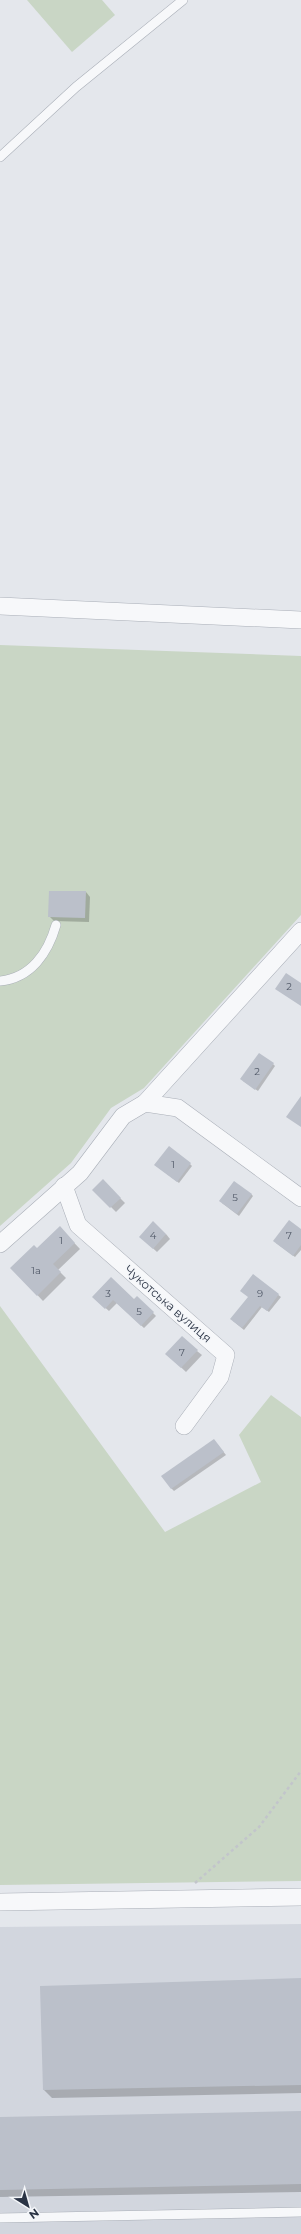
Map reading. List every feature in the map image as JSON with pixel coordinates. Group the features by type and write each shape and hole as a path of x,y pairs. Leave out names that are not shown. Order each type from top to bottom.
{"street":[{"path":"0,606 301,620"},
{"path":"0,1244 80,1173 123,1116 145,1103 301,931"},
{"path":"145,1103 178,1108 301,1198"},
{"name":"Чукотська вулиця","path":"64,1186 78,1225 226,1355 220,1377 184,1426"},
{"path":"0,1902 301,1897"}],"lane":[{"path":"0,157 76,87 184,0"},
{"path":"0,981 24,973 36,965 47,951 56,925"},
{"path":"0,2218 301,2212"}],"path":[{"path":"193,1899 195,1882 259,1827 301,1771"}],"shaded area":[{"path":"301,1924 301,2234 0,2234 0,1927"}],"green space":[{"path":"27,0 102,0 115,15 72,52"},
{"path":"0,645 301,656 301,915 144,1088 111,1108 71,1163 0,1226"},
{"path":"0,1306 165,1532 261,1482 239,1435 271,1395 301,1417 301,1881 0,1885"}],"building":[{"path":"49,891 86,891 85,918 48,917"},
{"path":"286,973 301,983 301,1006 275,989"},
{"path":"259,1053 274,1063 255,1090 240,1079"},
{"path":"301,1096 301,1127 286,1117"},
{"path":"169,1146 191,1163 177,1182 154,1165"},
{"path":"103,1179 121,1198 110,1208 92,1190"},
{"path":"234,1181 252,1194 237,1214 219,1201"},
{"path":"289,1220 301,1229 301,1245 293,1256 273,1241"},
{"path":"153,1221 166,1234 153,1249 139,1237"},
{"path":"60,1226 75,1243 53,1264 61,1272 37,1296 10,1268 34,1245 37,1248"},
{"path":"253,1274 279,1294 267,1311 260,1306 242,1328 230,1319 248,1297 240,1291"},
{"path":"111,1277 134,1299 137,1296 154,1312 141,1326 113,1300 105,1309 92,1297"},
{"path":"182,1336 198,1350 181,1368 165,1354"},
{"path":"214,1439 224,1452 171,1489 161,1476"},
{"path":"301,1978 301,2085 43,2090 40,1986"},
{"path":"301,2111 301,2184 0,2190 0,2117"}]}
